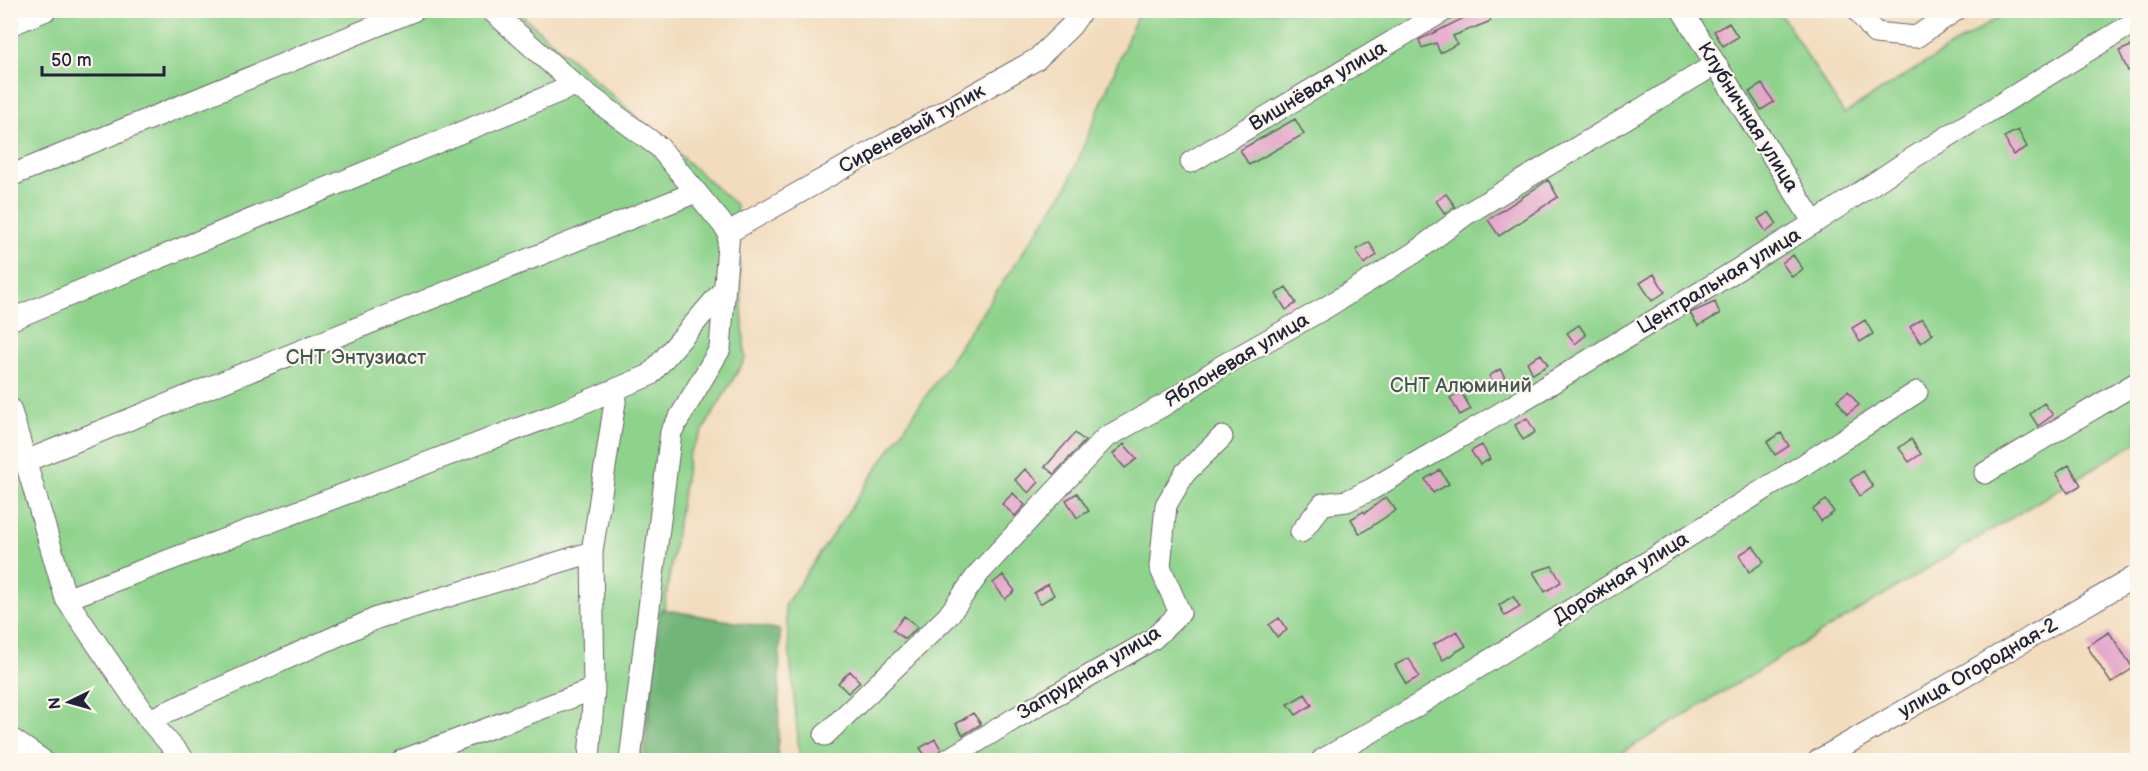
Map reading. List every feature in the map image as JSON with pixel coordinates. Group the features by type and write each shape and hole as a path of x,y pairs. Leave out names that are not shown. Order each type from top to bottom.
{"street":[{"path":"10,26 46,10"},
{"path":"10,176 415,10"},
{"path":"491,10 575,85 659,147 729,232 720,349 671,432 630,760"},
{"name":"Сиреневый тупик","path":"729,232 1037,59 1071,26 1082,10"},
{"name":"Вишнёвая улица","path":"1191,162 1445,10"},
{"name":"Клубничная улица","path":"1682,10 1814,223"},
{"path":"1857,10 1875,33 1916,37 1956,10"},
{"name":"Центральная улица","path":"1301,532 1323,504 1347,501 1372,489 1556,381 2138,20"},
{"name":"Яблоневая улица","path":"825,735 948,616 979,573 1105,438 1166,404 1222,366 1325,308 1414,253 1465,215 1716,64"},
{"path":"10,320 575,85"},
{"path":"26,461 696,192"},
{"path":"66,599 549,417 650,375 725,288"},
{"path":"1985,473 2138,382"},
{"path":"589,760 594,689 592,552 617,389"},
{"name":"Дорожная улица","path":"1322,760 1405,713 1917,392"},
{"path":"10,408 66,599 149,720 184,760"},
{"name":"Запрудная улица","path":"947,760 1023,713 1153,639 1180,613 1160,567 1166,505 1185,473 1222,437"},
{"path":"149,720 376,618 592,552"},
{"name":"улица Огородная-2","path":"1819,760 2138,575"},
{"path":"403,760 594,689"},
{"path":"10,738 42,760"}],"green space":[{"name":"СНТ Энтузиаст","path":"10,11 517,11 736,205 745,359 689,454 640,760 11,760"},
{"name":"СНТ Алюминий","path":"1139,11 1779,11 1844,114 2008,11 2137,11 2137,442 1610,760 800,760 785,605 1067,187"},
{"path":"661,609 780,630 778,760 644,760"}],"building":[{"path":"1465,10 1486,10 1491,21 1453,36 1457,44 1440,53 1436,43 1422,48 1419,40 1468,16"},
{"path":"1729,23 1738,37 1723,46 1714,31"},
{"path":"2131,46 2138,56 2138,66 2128,71 2119,51"},
{"path":"1762,84 1774,102 1761,110 1749,92"},
{"path":"1295,119 1304,134 1249,165 1240,150"},
{"path":"2018,130 2027,147 2013,155 2004,137"},
{"path":"1548,180 1558,197 1499,236 1488,220"},
{"path":"1446,194 1455,206 1445,214 1436,201"},
{"path":"1769,212 1777,224 1766,232 1758,219"},
{"path":"1369,242 1377,255 1364,264 1356,250"},
{"path":"1793,255 1803,269 1792,277 1782,263"},
{"path":"1654,274 1665,292 1652,301 1640,283"},
{"path":"1286,287 1296,303 1286,310 1276,294"},
{"path":"1715,302 1720,314 1698,326 1690,313"},
{"path":"1922,318 1933,334 1921,343 1910,327"},
{"path":"1865,320 1873,334 1860,342 1852,328"},
{"path":"1579,325 1586,335 1575,344 1567,333"},
{"path":"1541,354 1548,365 1533,374 1527,362"},
{"path":"1500,369 1509,384 1498,391 1489,376"},
{"path":"1848,391 1859,405 1847,414 1837,400"},
{"path":"1461,392 1471,409 1460,415 1450,398"},
{"path":"2044,403 2053,415 2038,426 2030,414"},
{"path":"1527,418 1535,432 1523,440 1515,425"},
{"path":"1075,433 1085,441 1054,474 1045,467"},
{"path":"1781,433 1789,446 1775,455 1767,442"},
{"path":"1911,439 1921,454 1909,462 1899,448"},
{"path":"1124,444 1137,459 1125,468 1113,454"},
{"path":"1482,445 1490,459 1480,465 1471,451"},
{"path":"2069,465 2081,485 2068,493 2056,473"},
{"path":"1025,469 1039,482 1029,493 1015,480"},
{"path":"1440,470 1449,484 1433,493 1425,479"},
{"path":"1863,471 1873,487 1860,496 1850,480"},
{"path":"1013,493 1025,505 1015,516 1002,504"},
{"path":"1077,493 1089,511 1077,518 1066,500"},
{"path":"1386,497 1396,510 1360,534 1351,519 1364,511 1365,513"},
{"path":"1826,500 1834,512 1821,521 1813,509"},
{"path":"1753,546 1764,562 1749,572 1739,555"},
{"path":"1552,566 1561,582 1545,592 1533,572"},
{"path":"1003,575 1015,591 1005,599 993,583"},
{"path":"1048,584 1054,595 1040,604 1034,593"},
{"path":"1513,596 1520,607 1505,616 1499,605"},
{"path":"904,616 918,627 905,639 893,630"},
{"path":"1279,618 1287,630 1277,637 1269,625"},
{"path":"1457,631 1466,646 1443,660 1433,645"},
{"path":"2109,632 2133,668 2111,683 2087,646"},
{"path":"1409,658 1419,677 1406,684 1395,665"},
{"path":"850,671 860,682 848,693 838,683"},
{"path":"1305,694 1312,705 1296,715 1288,704"},
{"path":"973,713 981,724 963,735 956,724"},
{"path":"935,739 941,749 935,757 928,760 920,748"}]}
